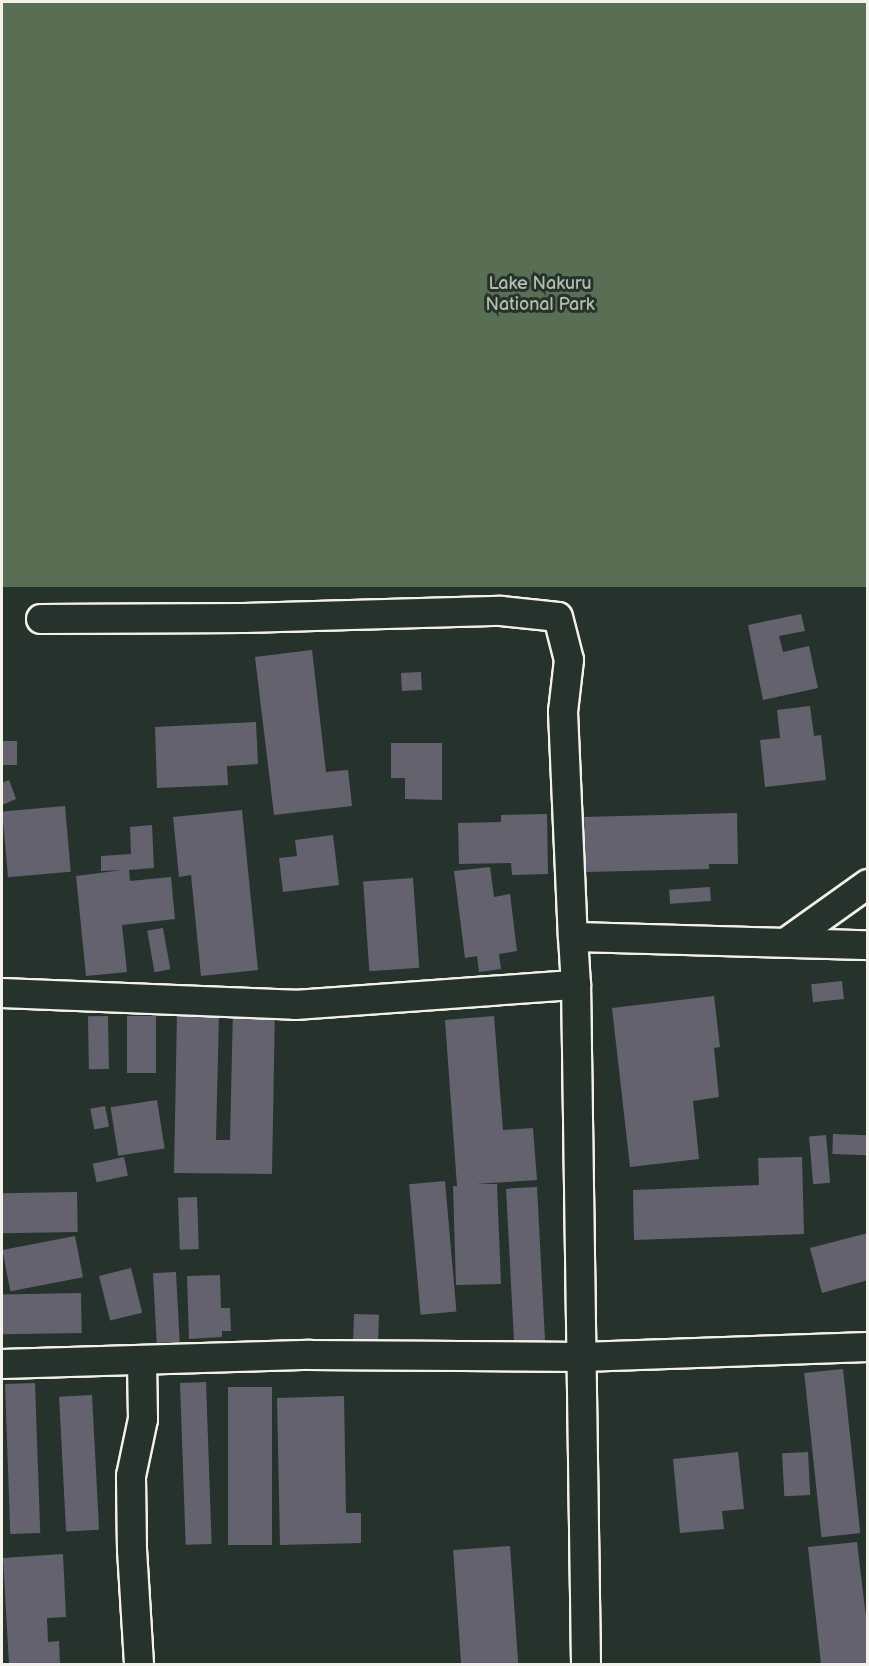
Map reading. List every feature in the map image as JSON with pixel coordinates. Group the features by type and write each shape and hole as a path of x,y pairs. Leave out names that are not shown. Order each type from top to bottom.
{"street":[{"path":"41,618 244,618 501,611 558,617 569,660 563,712 576,985 586,1665"},
{"path":"788,941 867,884"},
{"path":"573,937 788,941 867,945"},
{"path":"2,993 295,1005 576,985"},
{"path":"2,1364 310,1355 582,1357 867,1347"},
{"path":"139,1665 132,1550 131,1476 143,1419 142,1360"}],"green space":[{"name":"Lake Nakuru National Park","path":"2,2 867,2 867,587 2,587"}],"building":[{"path":"801,614 805,631 779,636 783,652 809,646 818,688 763,700 748,625"},
{"path":"312,650 326,772 348,770 352,806 274,815 255,657"},
{"path":"421,672 422,690 402,691 401,673"},
{"path":"810,706 814,736 821,735 826,780 765,787 760,740 780,738 777,710"},
{"path":"256,722 258,764 227,766 228,785 157,788 155,727"},
{"path":"2,741 17,741 17,765 2,765"},
{"path":"391,743 442,743 442,800 405,799 405,778 391,778"},
{"path":"9,780 16,799 2,805 2,783"},
{"path":"65,806 71,872 8,877 2,811"},
{"path":"242,810 258,970 201,976 191,875 179,877 173,817"},
{"path":"737,813 738,864 709,864 709,869 586,872 584,817"},
{"path":"547,814 548,874 512,875 511,863 459,864 458,823 501,822 501,815"},
{"path":"152,825 154,868 129,870 130,881 171,877 175,919 122,925 127,972 86,976 76,876 123,870 101,871 101,856 131,854 130,827"},
{"path":"333,835 339,885 283,892 279,858 297,856 295,840"},
{"path":"490,867 494,897 510,894 517,951 499,954 501,969 479,972 477,956 465,958 454,871"},
{"path":"413,878 419,968 369,971 363,881"},
{"path":"710,887 711,901 670,904 669,890"},
{"path":"163,928 170,969 155,972 147,931"},
{"path":"842,981 844,999 813,1002 811,984"},
{"path":"714,996 720,1047 714,1048 719,1097 693,1101 699,1159 630,1167 612,1008"},
{"path":"233,1008 275,1009 272,1174 174,1173 177,1012 219,1013 216,1140 230,1140"},
{"path":"88,1016 108,1016 109,1069 89,1069"},
{"path":"127,1016 156,1016 156,1073 127,1073"},
{"path":"494,1016 503,1130 533,1128 537,1180 476,1184 497,1184 501,1284 456,1285 453,1186 457,1186 445,1020"},
{"path":"157,1100 165,1148 118,1156 111,1107"},
{"path":"105,1106 109,1127 94,1129 90,1109"},
{"path":"833,1134 867,1135 866,1155 832,1154"},
{"path":"826,1135 830,1183 813,1184 809,1136"},
{"path":"124,1157 128,1176 97,1182 93,1164"},
{"path":"802,1157 804,1234 634,1240 633,1190 759,1185 758,1158"},
{"path":"445,1181 456,1312 421,1315 409,1184"},
{"path":"537,1187 545,1341 514,1342 506,1189"},
{"path":"77,1192 78,1232 3,1233 2,1193"},
{"path":"197,1197 199,1249 180,1250 178,1198"},
{"path":"868,1233 868,1280 822,1293 810,1248"},
{"path":"75,1236 83,1277 10,1291 2,1250"},
{"path":"131,1268 142,1313 110,1321 99,1276"},
{"path":"176,1272 180,1342 157,1343 153,1273"},
{"path":"220,1275 221,1308 230,1308 231,1331 222,1331 222,1337 189,1339 187,1276"},
{"path":"81,1293 82,1333 3,1334 2,1294"},
{"path":"354,1314 379,1315 378,1342 353,1341"},
{"path":"843,1369 860,1533 821,1537 804,1373"},
{"path":"206,1382 212,1544 186,1545 180,1383"},
{"path":"35,1383 40,1533 10,1534 5,1384"},
{"path":"228,1387 272,1387 272,1545 228,1545"},
{"path":"92,1395 99,1530 66,1532 59,1397"},
{"path":"344,1396 346,1513 361,1513 361,1543 280,1545 277,1398"},
{"path":"738,1452 744,1509 722,1511 724,1529 680,1533 673,1459"},
{"path":"808,1452 810,1495 784,1496 782,1453"},
{"path":"857,1542 868,1634 868,1664 821,1664 808,1547"},
{"path":"510,1546 518,1664 461,1664 453,1550"},
{"path":"63,1554 66,1617 47,1618 48,1642 59,1641 60,1664 9,1664 3,1558"}]}
